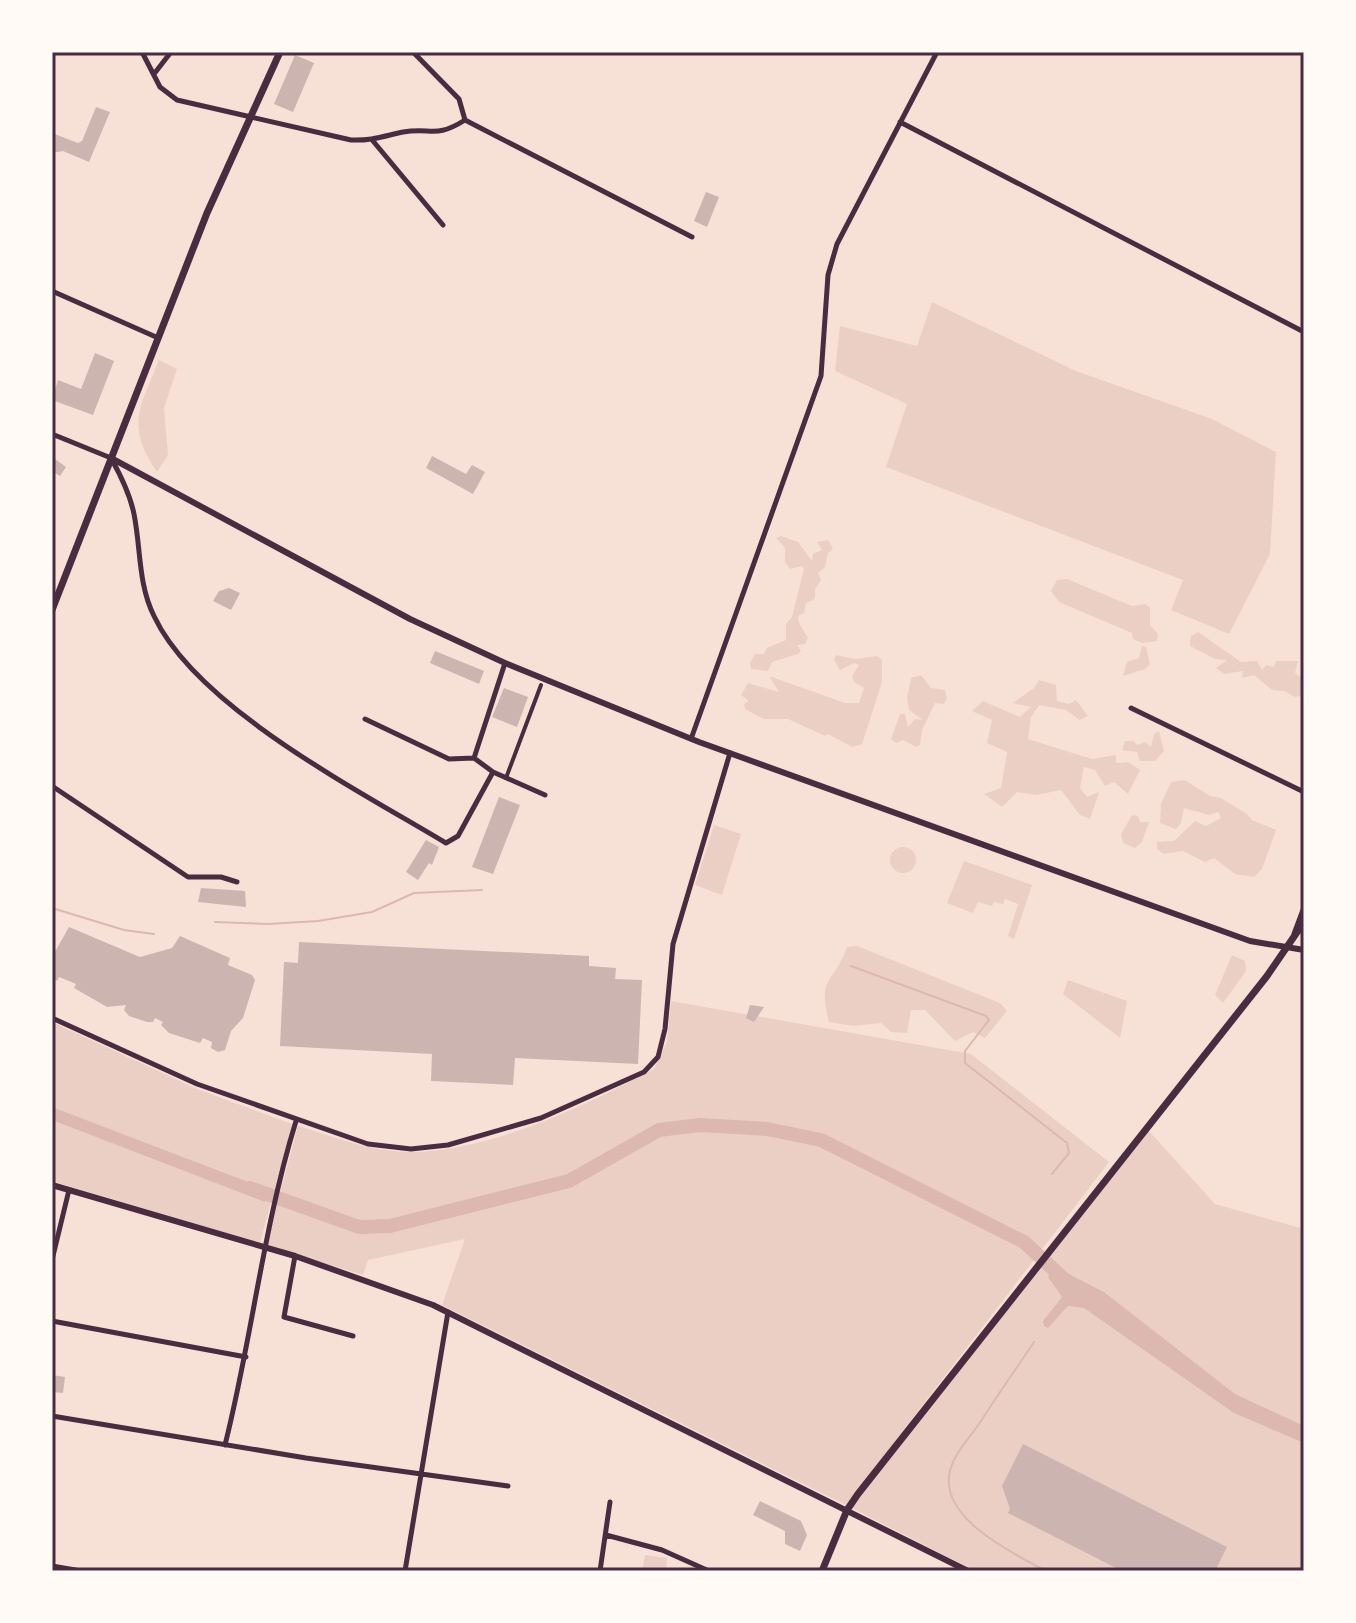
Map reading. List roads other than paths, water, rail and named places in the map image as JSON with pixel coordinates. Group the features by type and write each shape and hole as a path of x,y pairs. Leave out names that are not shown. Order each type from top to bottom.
{"main road":[{"path":"52,610 156,337 280,52"},
{"path":"1294,937 1304,910"},
{"path":"822,1571 847,1510 1304,922"}],"street":[{"path":"142,52 167,95 177,100 351,140 373,141 406,132 439,133 465,120"},
{"path":"154,75 171,52"},
{"path":"413,52 459,99 465,120 692,237"},
{"path":"691,739 821,376 828,275 837,244 937,52"},
{"path":"900,122 1304,332"},
{"path":"373,141 443,225"},
{"path":"52,291 156,337"},
{"path":"52,434 111,458 410,619 505,663 691,739 1250,941 1304,950"},
{"path":"111,458 134,514 142,583 154,616 172,647 233,708 283,744 446,843 463,828 493,772"},
{"path":"474,758 505,663"},
{"path":"506,778 541,685"},
{"path":"1131,708 1304,792"},
{"path":"365,719 449,759 474,758 493,772 545,795"},
{"path":"52,1018 197,1084 368,1144 411,1149 448,1145 532,1122 652,1066 663,1041 673,944 730,753"},
{"path":"52,786 188,877 221,877 237,882"},
{"path":"225,1445 246,1357 270,1214 296,1121"},
{"path":"52,1185 295,1256 448,1312 968,1571"},
{"path":"52,1260 69,1190"},
{"path":"295,1256 284,1317 353,1336"},
{"path":"405,1571 448,1312"},
{"path":"52,1321 246,1357"},
{"path":"52,1416 225,1445 508,1486"},
{"path":"600,1571 610,1502"},
{"path":"606,1535 662,1550 709,1571"},
{"path":"52,1566 81,1571"}],"waterway":[{"path":"215,922 268,924 318,921 372,912 414,893 482,890"},
{"path":"52,908 124,930 154,934"},
{"path":"851,966 986,1016 989,1020 965,1051 965,1063 1067,1143 1069,1153 1052,1174"},
{"path":"250,1188 359,1227 390,1226 569,1181 659,1130 700,1125 767,1129 821,1140 1024,1242 1066,1281"},
{"path":"1034,1342 958,1452 950,1471 949,1488 955,1504 982,1532 1046,1571"}]}
